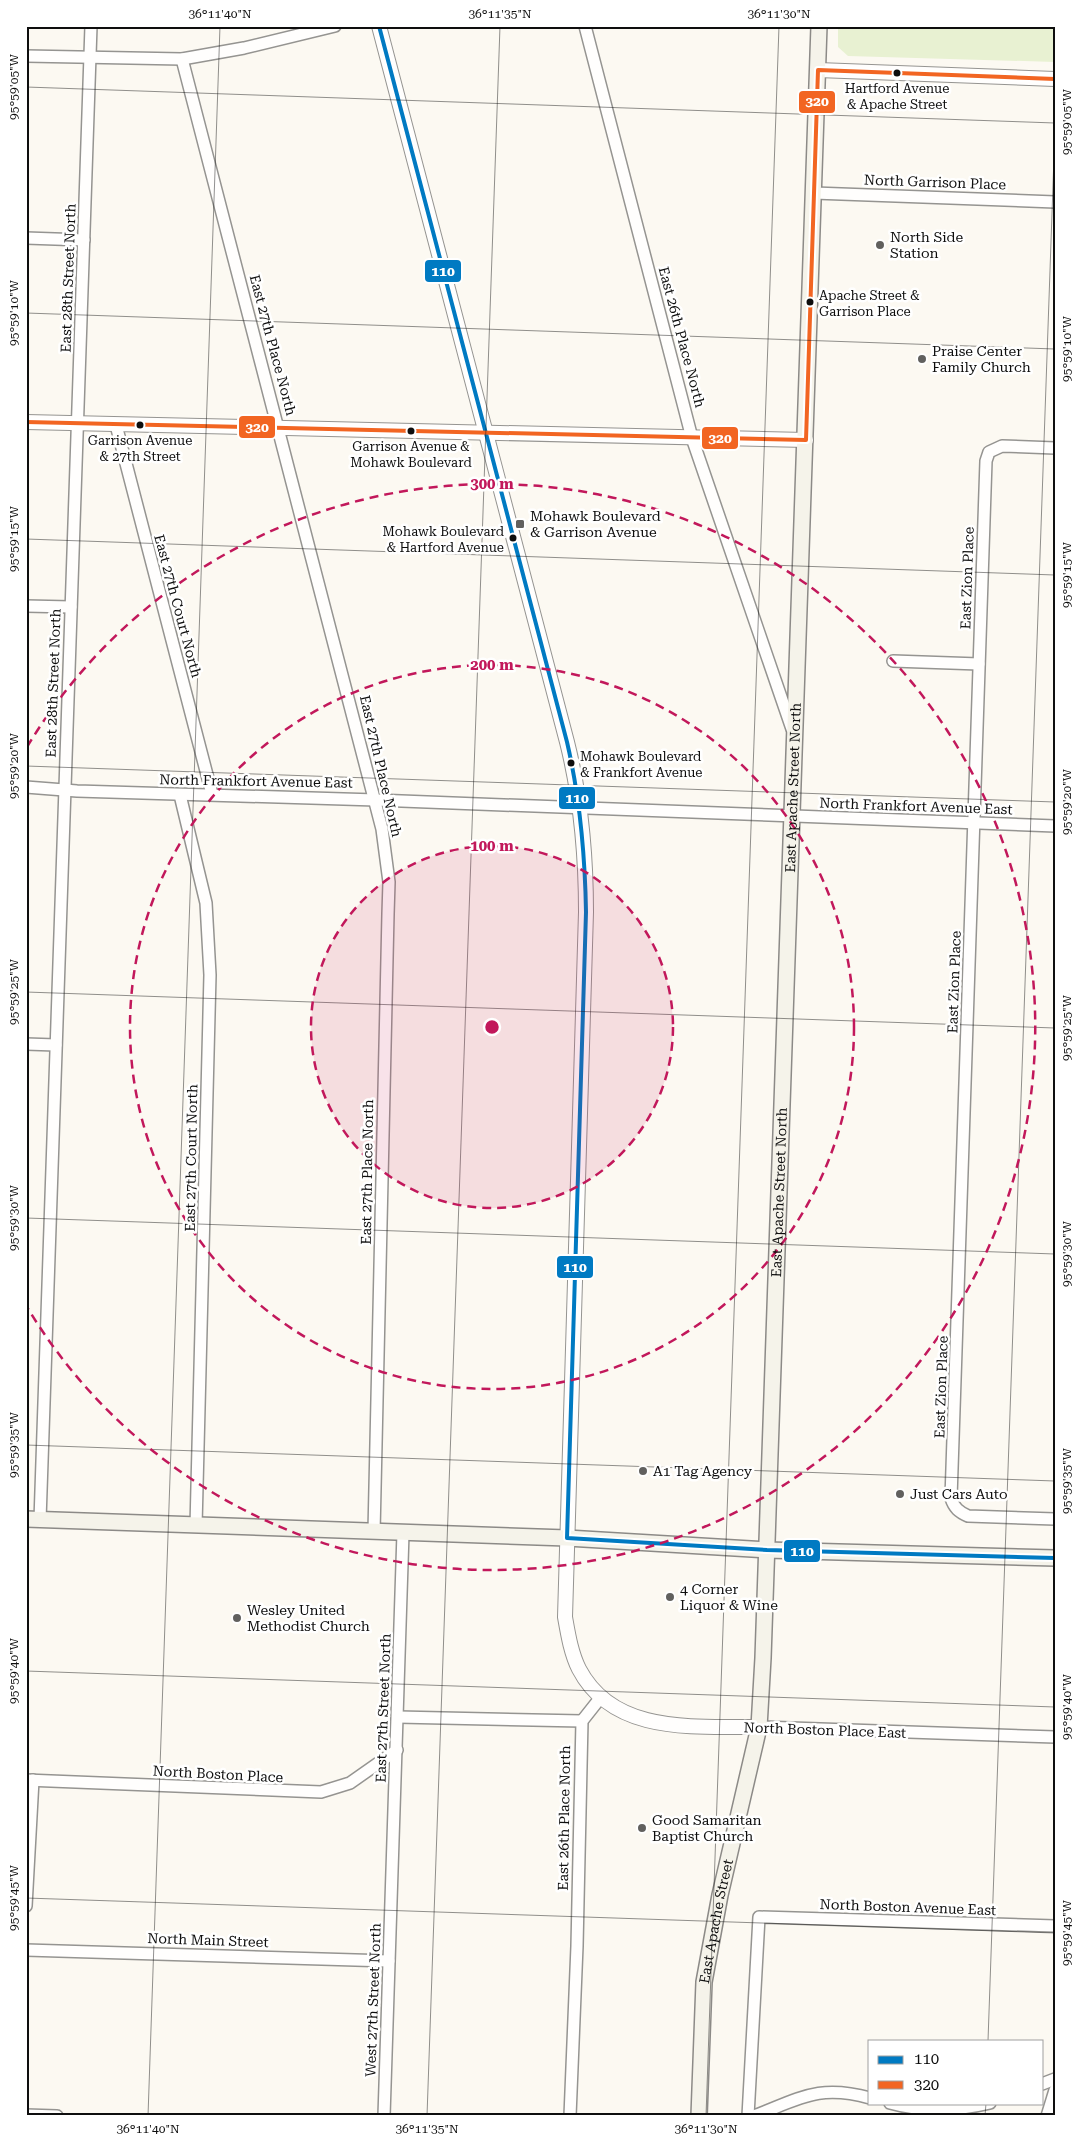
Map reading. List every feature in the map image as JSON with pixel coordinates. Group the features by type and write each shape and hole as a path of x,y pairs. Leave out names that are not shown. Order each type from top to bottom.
{"main road":[{"name":"East Apache Street North","path":"767,1550 819,26"},
{"path":"33,1520 567,1538 767,1550 1055,1558"},
{"name":"East Apache Street","path":"699,2116 704,1982 720,1895 759,1727 767,1550"}],"street":[{"name":"East 28th Street North","path":"33,1520 56,1045 90,26"},
{"path":"26,56 182,59 244,48 335,26"},
{"name":"North Boston Place East","path":"379,26 569,749 581,809 585,842 586,912 565,1617 570,1646 580,1670 601,1697 622,1711 668,1726 759,1727 1055,1737"},
{"name":"East 26th Place North","path":"585,26 692,438 795,736"},
{"name":"East 27th Place North","path":"182,59 376,800 385,852 388,906 374,1532"},
{"path":"818,70 1055,79"},
{"name":"North Garrison Place","path":"814,193 1055,202"},
{"path":"26,238 84,240"},
{"path":"26,422 806,440"},
{"name":"East 27th Court North","path":"116,425 212,794"},
{"name":"East Zion Place","path":"1055,448 1002,446 989,452 986,461 951,1498 959,1512 968,1516 1055,1519"},
{"path":"26,606 71,607"},
{"path":"893,661 979,664"},
{"name":"North Frankfort Avenue East","path":"26,787 180,795 212,794 1055,826"},
{"name":"East 27th Court North","path":"180,795 206,903 210,975 196,1526"},
{"path":"26,1044 56,1045"},
{"name":"East 27th Street North","path":"392,1885 403,1533"},
{"path":"398,1717 582,1721 601,1697"},
{"name":"East 26th Place North","path":"570,2116 577,1946 582,1721"},
{"name":"North Boston Place","path":"30,1780 321,1792 350,1784 397,1750"},
{"path":"26,1906 30,1780"},
{"name":"West 27th Street North","path":"384,2116 392,1885"},
{"name":"North Boston Avenue East","path":"748,2116 759,1917 1055,1926"},
{"name":"North Main Street","path":"26,1950 389,1961"},
{"path":"754,2116 817,2092 834,2090 868,2098"},
{"path":"1047,2116 1055,2090"},
{"path":"896,2104 935,2110 968,2108 986,2104"},
{"path":"26,2115 57,2116"}],"green space":[{"path":"838,26 1055,26 1055,62 848,56 838,47"}],"transit line":[{"name":"110","path":"379,26 567,742 578,805 583,847 586,912 567,1538 767,1550 1055,1558"},
{"name":"320","path":"26,422 806,440 818,70 1055,79"}],"place":[{"name":"Hartford Avenue & Apache Street","path":"897,73"},
{"name":"North Side Station","path":"880,245"},
{"name":"Apache Street & Garrison Place","path":"810,302"},
{"name":"Praise Center Family Church","path":"922,359"},
{"name":"Garrison Avenue & 27th Street","path":"140,425"},
{"name":"Garrison Avenue & Mohawk Boulevard","path":"411,431"},
{"name":"Mohawk Boulevard & Garrison Avenue","path":"520,524"},
{"name":"Mohawk Boulevard & Hartford Avenue","path":"513,538"},
{"name":"Mohawk Boulevard & Frankfort Avenue","path":"571,763"},
{"name":"A1 Tag Agency","path":"643,1471"},
{"name":"Just Cars Auto","path":"900,1494"},
{"name":"4 Corner Liquor & Wine","path":"670,1597"},
{"name":"Wesley United Methodist Church","path":"237,1618"},
{"name":"Good Samaritan Baptist Church","path":"642,1828"}]}
